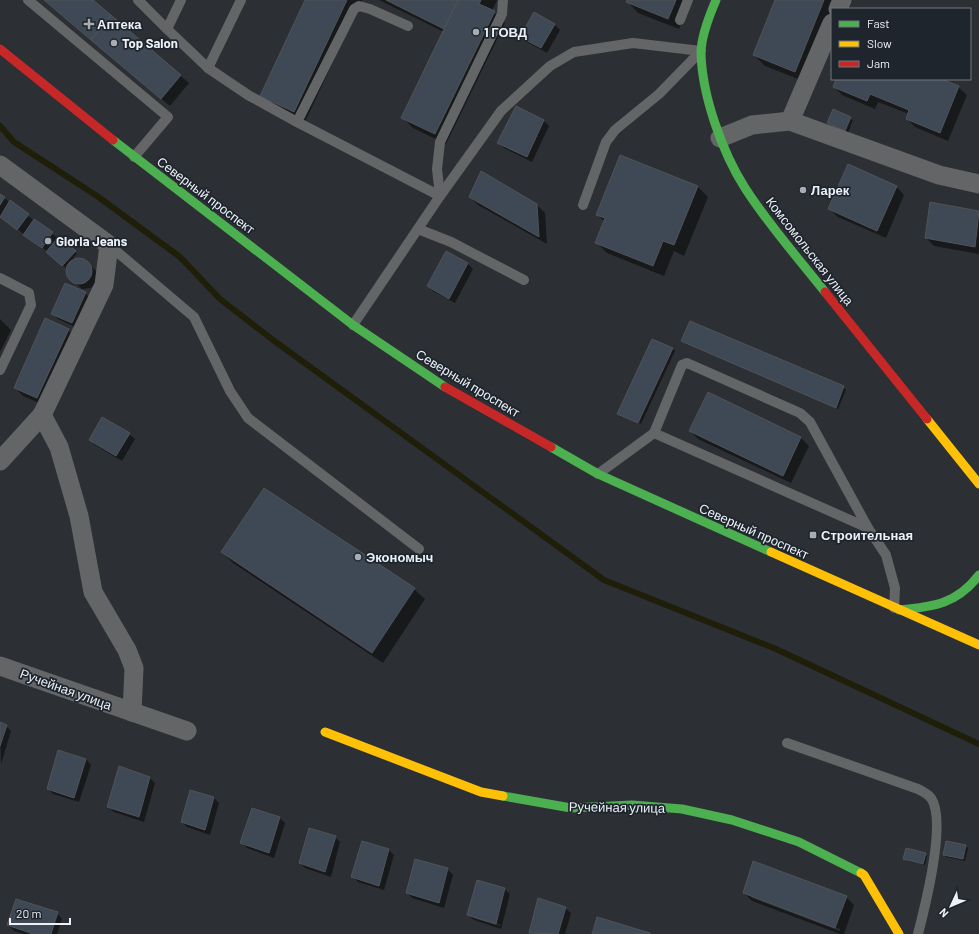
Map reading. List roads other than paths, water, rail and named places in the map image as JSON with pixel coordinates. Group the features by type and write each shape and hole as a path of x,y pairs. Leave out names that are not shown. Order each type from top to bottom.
{"main road":[{"name":"Комсомольская улица","path":"716,0 710,13 701,51 704,89 720,138 744,187 778,233 979,484"},
{"name":"Северный проспект","path":"0,49 134,157 353,325 453,392 598,474 979,645"},
{"path":"896,609 933,606 951,601 957,598 979,575"},
{"name":"Ручейная улица","path":"325,732 481,792 571,808 632,805 682,809 732,820 799,842 864,875 899,934"}],"street":[{"path":"790,121 831,26"},
{"path":"720,138 752,125 790,121 939,175 979,184"},
{"path":"0,165 109,245 104,285 42,415 0,461"},
{"path":"42,415 59,447 79,516 93,592 126,650 134,668 132,712"},
{"name":"Ручейная улица","path":"0,666 187,731"}],"lane":[{"path":"28,0 168,117 134,157"},
{"path":"138,0 208,68 248,95 440,196"},
{"path":"167,29 180,0"},
{"path":"208,68 241,0"},
{"path":"440,196 437,169 440,142 502,14 503,0"},
{"path":"680,20 688,0"},
{"path":"298,122 354,9 359,6 370,9 408,26"},
{"path":"353,325 440,196 501,111 550,66 574,52 633,43 701,51"},
{"path":"583,205 606,142 614,130 659,94 701,51"},
{"path":"418,229 451,242 524,280"},
{"path":"109,245 194,317 230,391 248,418 419,549"},
{"path":"0,278 29,293 31,305 0,370"},
{"path":"598,474 654,433 682,364 687,363 800,413 810,422 868,528 886,555 895,588 896,609"},
{"path":"654,433 868,528"},
{"path":"787,743 918,789 930,797 934,807 936,824 934,854 925,907 918,934"}],"waterway":[{"path":"0,126 14,142 97,196 180,257 220,299 273,340 604,580 776,649 979,744"}],"place":[{"name":"Аптека","path":"89,24"},
{"name":"1 ГОВД","path":"476,32"},
{"name":"Top Salon","path":"114,43"},
{"name":"Ларек","path":"803,190"},
{"name":"Gloria Jeans","path":"48,241"},
{"name":"Строительная","path":"813,535"},
{"name":"Экономыч","path":"358,557"}]}
